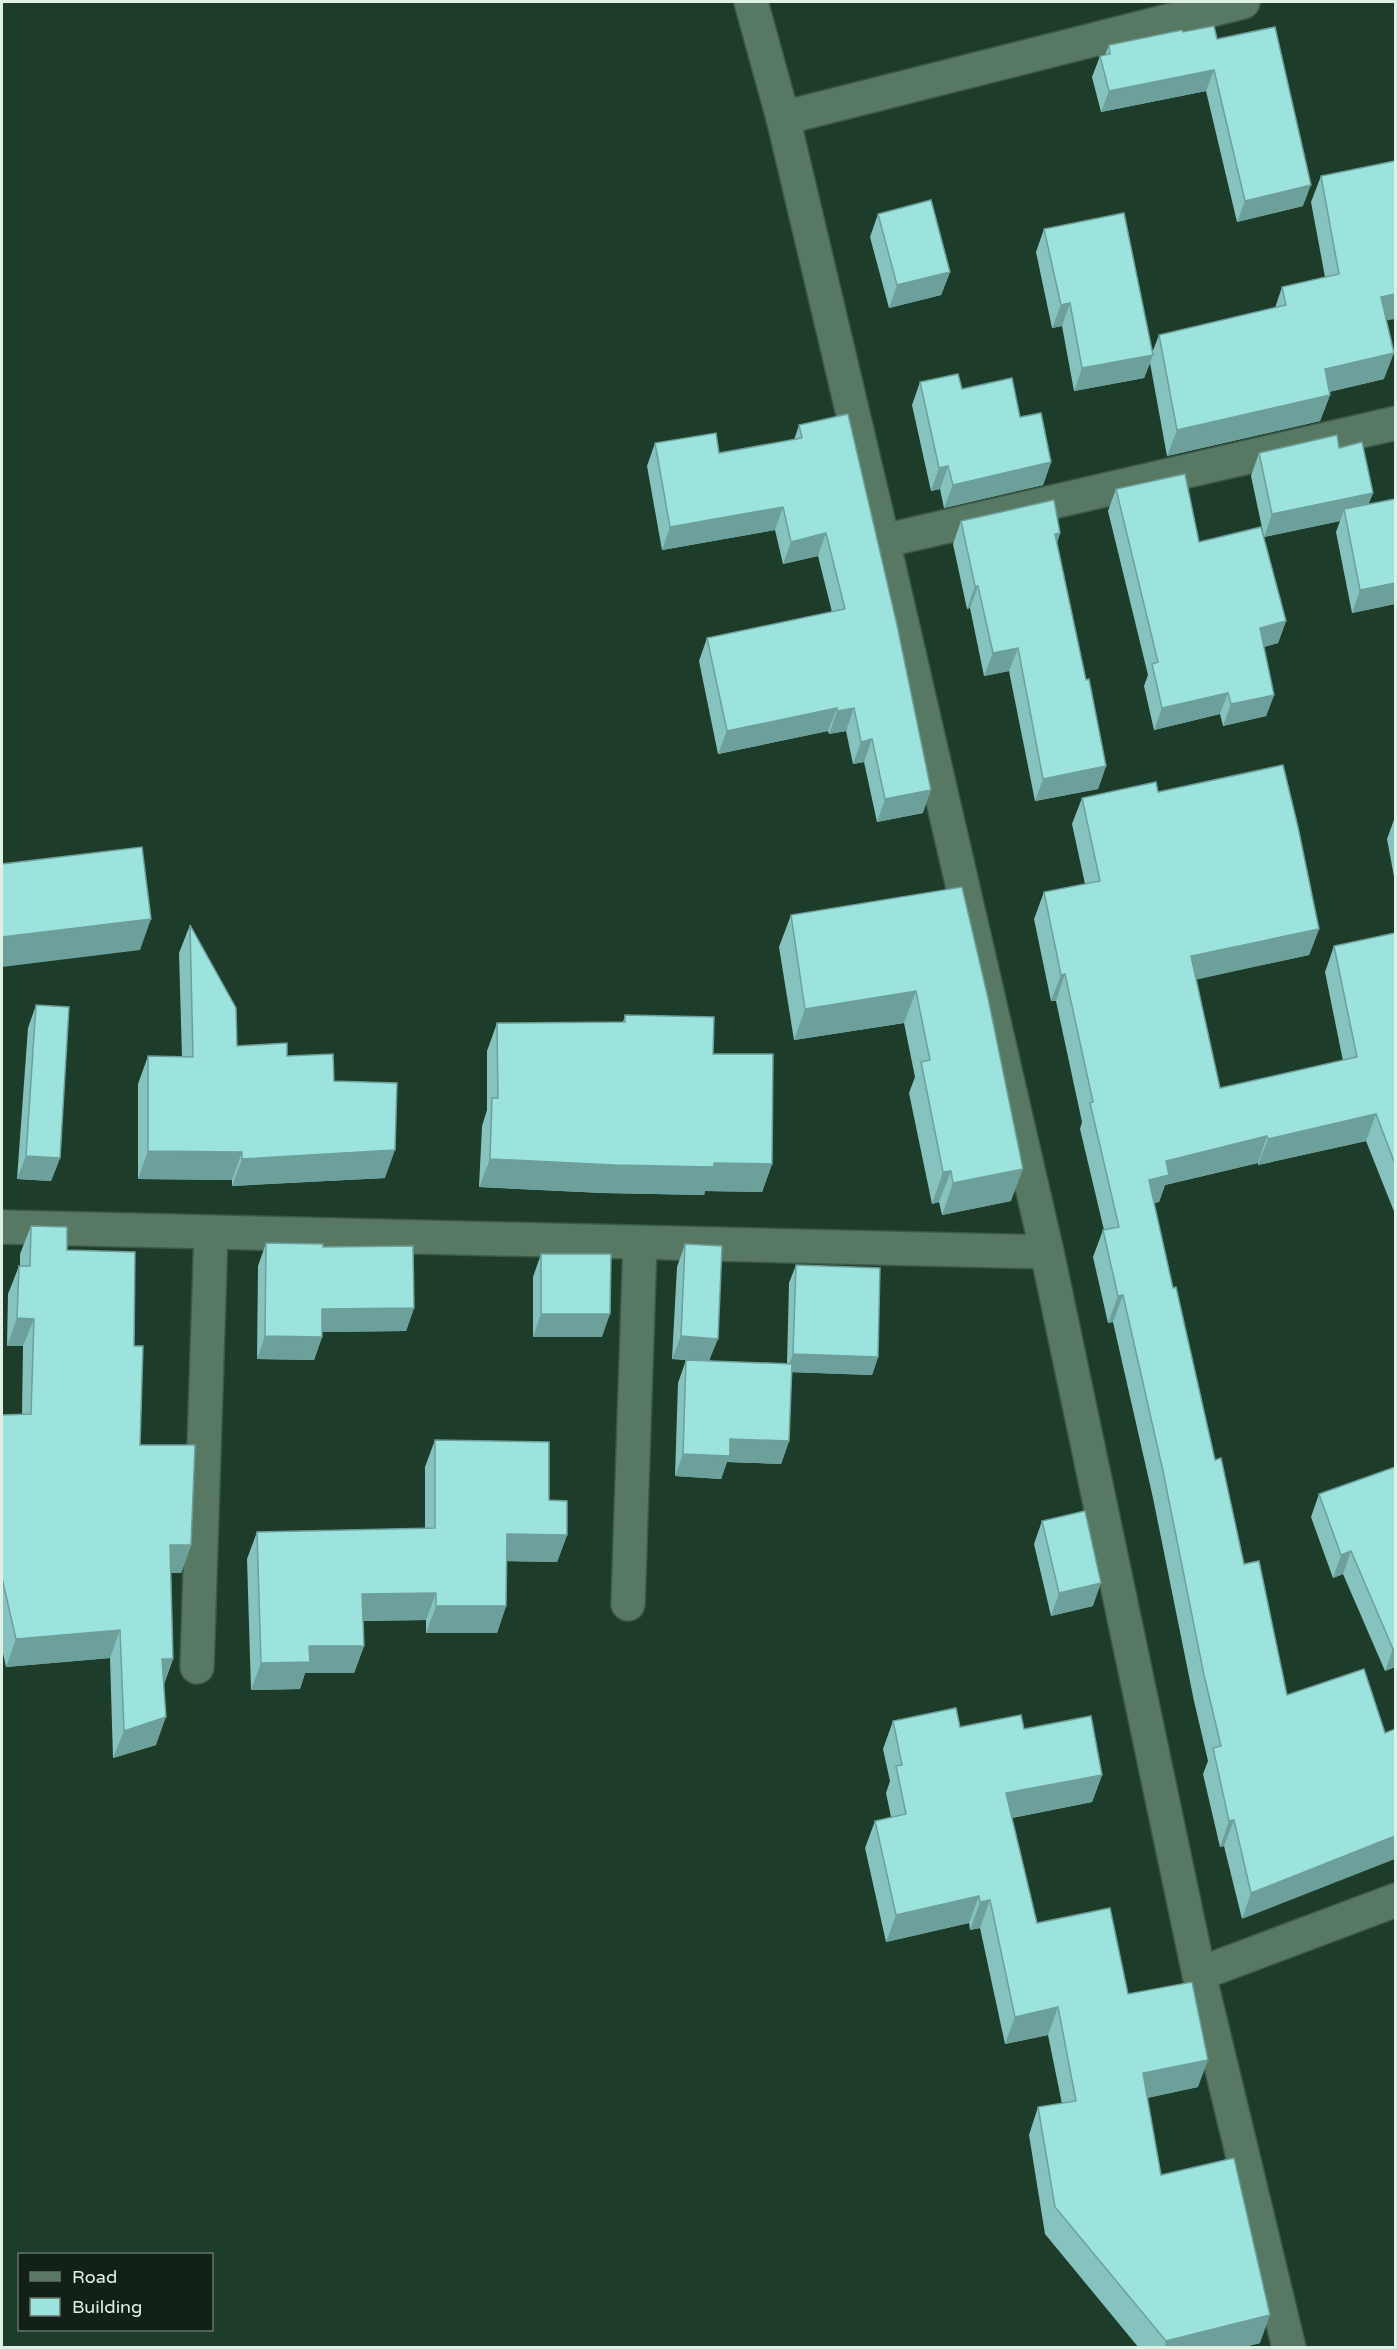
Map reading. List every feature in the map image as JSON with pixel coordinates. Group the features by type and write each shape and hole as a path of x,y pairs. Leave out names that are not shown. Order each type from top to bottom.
{"street":[{"path":"751,2 783,118 1047,1252 1199,1974 1289,2348"},
{"path":"783,118 1243,2"},
{"path":"883,541 1395,423"},
{"path":"2,1227 1047,1252"},
{"path":"197,1667 211,1232"},
{"path":"628,1604 640,1243"},
{"path":"1199,1974 1395,1900"}],"building":[{"path":"1214,26 1217,39 1275,27 1311,185 1245,201 1214,70 1109,91 1100,56 1110,54 1109,45"},
{"path":"1395,161 1395,294 1381,297 1394,353 1325,369 1330,395 1177,430 1159,335 1286,305 1282,287 1339,274 1321,176"},
{"path":"931,200 950,272 897,285 878,214"},
{"path":"1124,213 1153,355 1082,368 1070,303 1061,305 1044,229"},
{"path":"958,374 962,389 1012,378 1020,417 1041,413 1051,462 953,485 948,466 939,468 920,382"},
{"path":"848,414 897,625 931,790 885,799 872,739 861,742 854,708 837,711 837,708 727,731 707,638 845,609 826,533 791,542 783,507 670,527 655,443 716,433 719,453 802,438 799,425"},
{"path":"1337,435 1339,448 1362,442 1373,493 1272,514 1259,453"},
{"path":"1185,474 1199,542 1261,527 1286,621 1260,628 1274,695 1231,704 1228,693 1162,708 1152,664 1158,662 1116,489"},
{"path":"1395,499 1395,583 1360,590 1344,509"},
{"path":"1054,500 1060,533 1055,534 1086,680 1089,679 1106,766 1043,779 1018,648 993,653 961,521"},
{"path":"1283,765 1319,929 1191,956 1220,1088 1357,1057 1334,946 1395,933 1395,1164 1376,1114 1268,1139 1267,1136 1166,1161 1169,1175 1149,1180 1215,1460 1221,1458 1244,1564 1259,1561 1287,1695 1364,1669 1385,1733 1395,1729 1395,1836 1251,1893 1234,1820 1229,1821 1213,1748 1221,1746 1204,1675 1163,1471 1123,1295 1118,1296 1103,1230 1119,1227 1090,1103 1093,1102 1065,974 1061,975 1044,892 1100,881 1082,798 1156,782 1158,792"},
{"path":"142,847 151,919 2,937 2,864"},
{"path":"962,887 988,998 1023,1169 953,1183 951,1171 943,1172 921,1062 930,1060 916,991 805,1009 791,915"},
{"path":"190,925 236,1008 237,1046 287,1043 287,1056 333,1054 334,1081 397,1083 395,1150 242,1159 242,1152 148,1151 148,1056 193,1057"},
{"path":"36,1005 69,1007 60,1158 26,1156"},
{"path":"625,1015 714,1017 713,1054 773,1054 772,1164 714,1163 714,1167 490,1159 492,1098 498,1098 497,1023 625,1022"},
{"path":"31,1226 67,1227 67,1250 135,1252 134,1346 143,1346 140,1445 195,1445 191,1545 170,1545 173,1659 162,1659 166,1717 124,1731 120,1630 16,1639 2,1578 2,1415 31,1414 34,1319 17,1318 19,1266 30,1266"},
{"path":"266,1243 323,1244 323,1247 413,1246 414,1308 322,1309 322,1337 265,1336"},
{"path":"685,1244 722,1246 718,1339 681,1336"},
{"path":"541,1254 611,1254 610,1314 541,1314"},
{"path":"796,1265 880,1268 878,1357 793,1354"},
{"path":"686,1360 792,1364 789,1441 730,1439 730,1456 683,1454"},
{"path":"435,1440 549,1442 549,1500 567,1501 567,1535 507,1534 506,1606 436,1606 436,1593 362,1594 364,1646 309,1646 310,1662 261,1663 257,1532 435,1528"},
{"path":"1395,1467 1395,1648 1393,1649 1351,1551 1341,1555 1319,1494"},
{"path":"1085,1511 1101,1583 1059,1593 1042,1521"},
{"path":"956,1708 960,1727 1021,1715 1024,1729 1091,1716 1102,1775 1006,1793 1037,1923 1110,1908 1128,1994 1192,1982 1208,2060 1143,2073 1161,2175 1234,2158 1270,2315 1166,2341 1055,2207 1038,2107 1076,2101 1058,2007 1015,2017 990,1900 980,1902 979,1896 896,1915 875,1821 906,1814 896,1766 902,1765 893,1721"}]}
